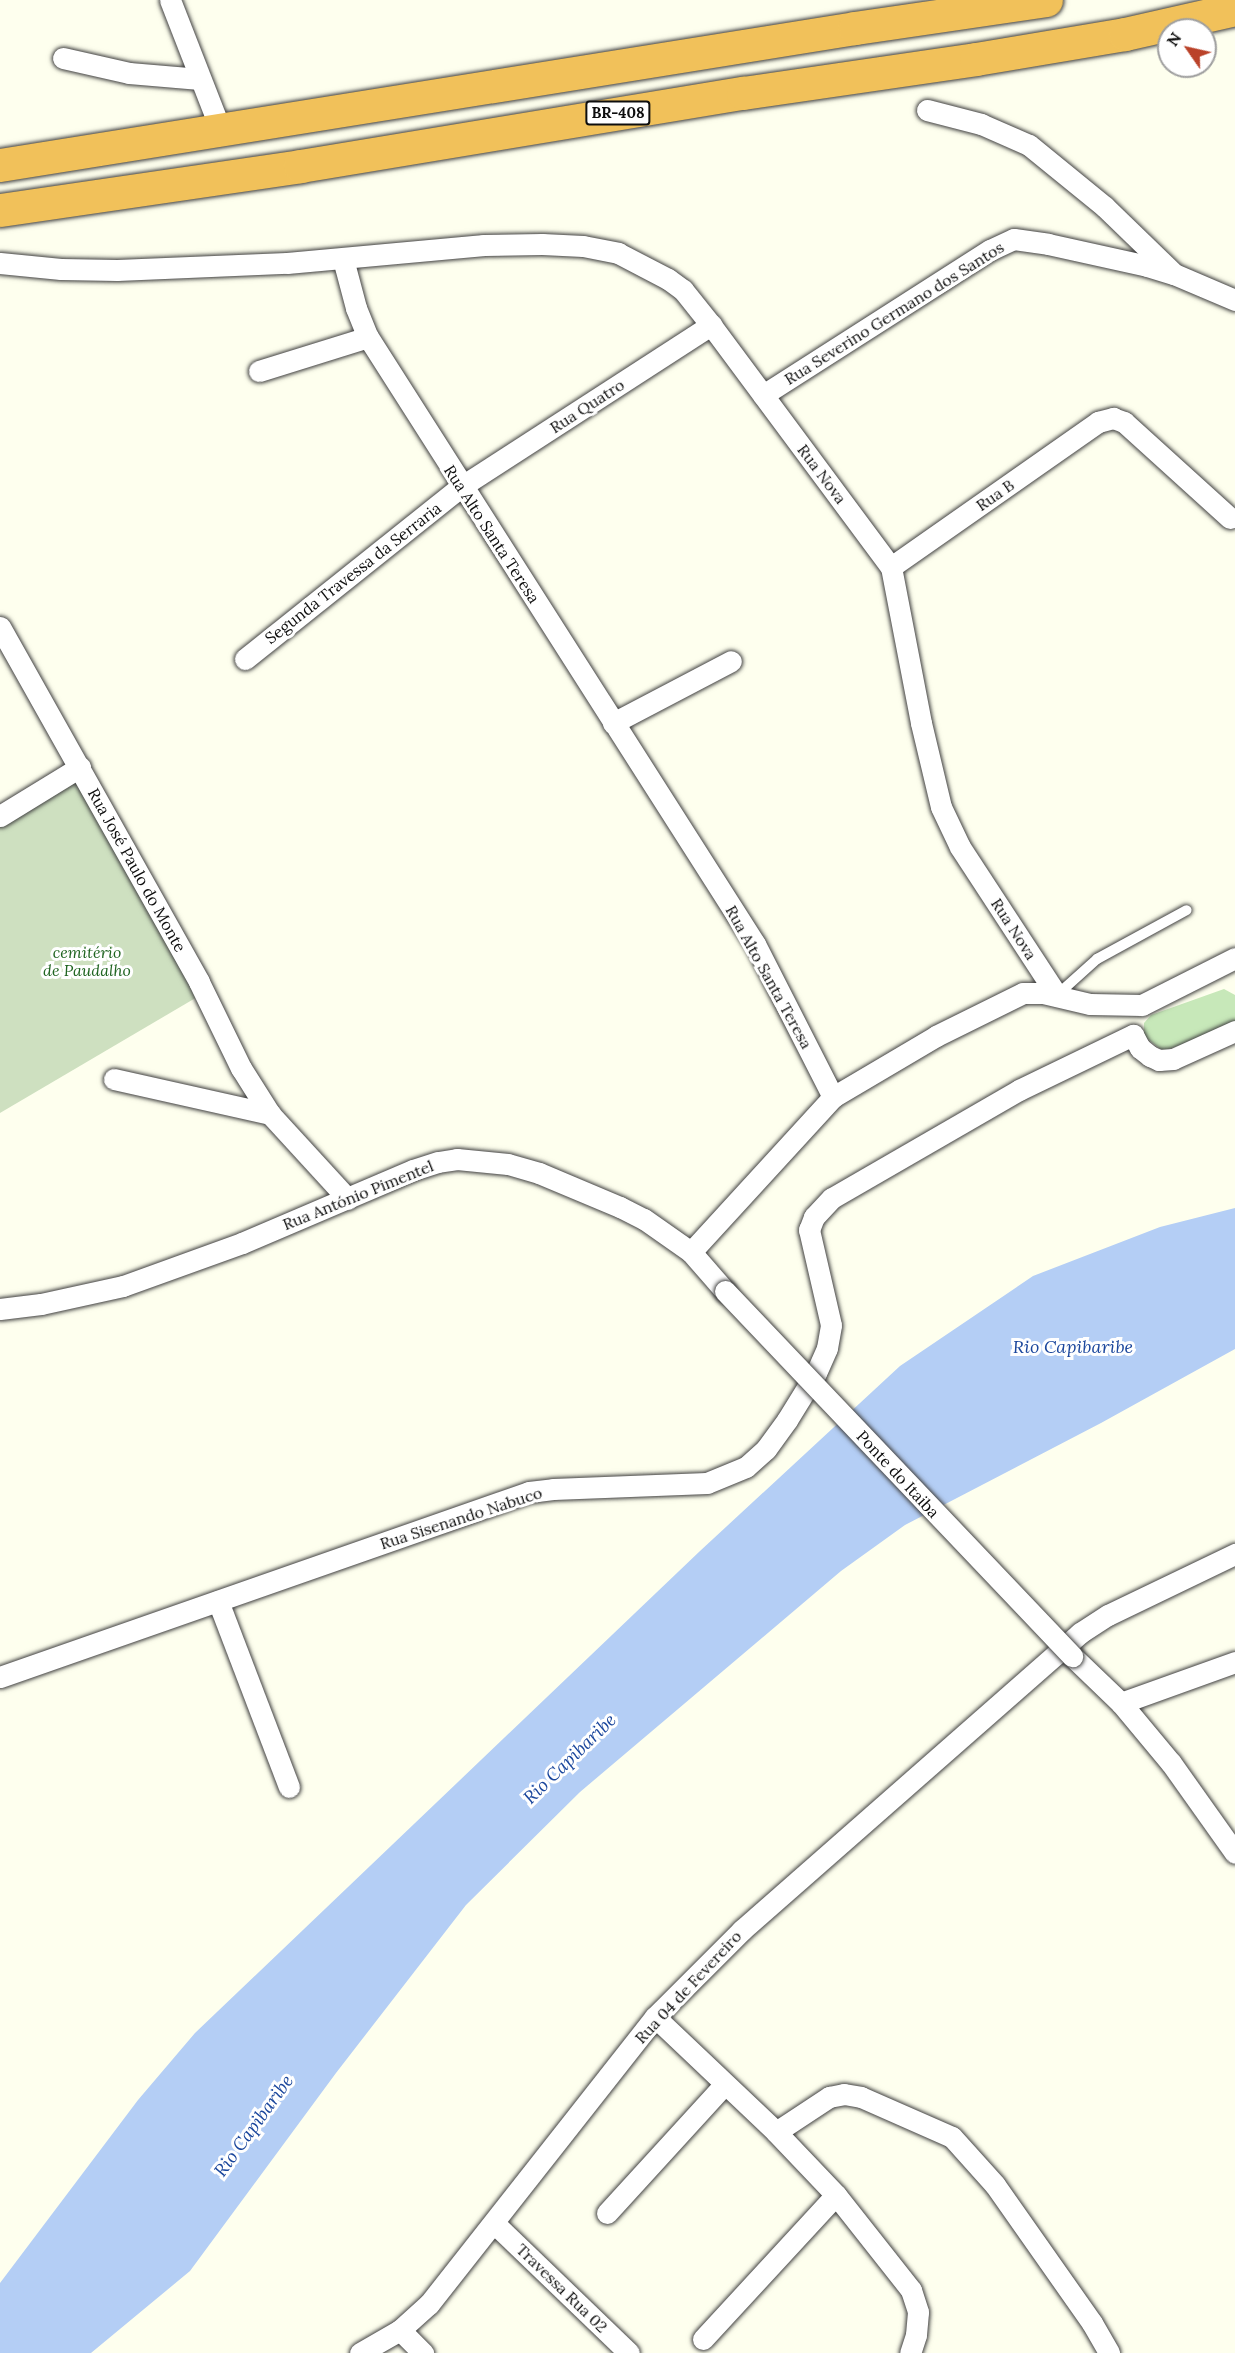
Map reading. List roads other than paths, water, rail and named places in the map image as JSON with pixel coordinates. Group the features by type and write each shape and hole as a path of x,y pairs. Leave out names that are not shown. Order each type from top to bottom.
{"highway":[{"path":"0,165 855,28 1046,0"},
{"name":"BR-408","path":"0,210 311,164 743,93 976,59 1125,34 1235,9"}],"street":[{"path":"170,0 221,131"},
{"path":"63,58 129,73 200,79"},
{"path":"927,110 981,124 1029,145 1105,207 1174,274"},
{"name":"Rua Severino Germano dos Santos","path":"763,395 1005,241 1020,239 1048,244 1174,274 1235,300"},
{"name":"Rua Nova","path":"342,259 484,245 583,246 618,253 668,279 683,290 891,567 921,723 941,807 960,847 1057,995"},
{"path":"0,263 61,269 117,270 342,259"},
{"name":"Rua Alto Santa Teresa","path":"342,259 356,308 368,337 755,944 833,1096"},
{"name":"Rua Quatro","path":"462,486 711,325"},
{"path":"259,371 368,337"},
{"name":"Rua B","path":"891,567 1098,422 1113,418 1124,422 1230,518"},
{"name":"Segunda Travessa da Serraria","path":"245,659 462,486"},
{"name":"Rua José Paulo do Monte","path":"0,627 199,982 241,1068 270,1114 348,1199"},
{"path":"613,723 732,661"},
{"path":"0,816 80,767"},
{"path":"691,1252 833,1096 936,1036 1011,999 1034,992 1057,995 1090,1004 1142,1005 1229,968"},
{"path":"1142,1005 1136,1013 1132,1035 1145,1053 1159,1060 1178,1059 1235,1031"},
{"name":"Rua Sisenando Nabuco","path":"0,1677 529,1492 553,1489 699,1484 729,1476 746,1467 766,1449 787,1420 816,1372 827,1348 831,1325 809,1230 820,1209 859,1180 1028,1085 1132,1035"},
{"path":"114,1079 270,1114"},
{"name":"Rua António Pimentel","path":"0,1309 41,1304 123,1287 220,1251 348,1199 386,1181 438,1162 457,1159 508,1164 568,1183 620,1207 644,1219 691,1252 725,1291"},
{"name":"Ponte do Itaiba","path":"725,1291 1072,1656 1120,1703 1171,1763 1235,1853"},
{"name":"Rua 04 de Fevereiro","path":"360,2353 400,2331 429,2304 655,2017 742,1930 1027,1677 1080,1633 1108,1615 1235,1554"},
{"path":"218,1601 289,1787"},
{"path":"1120,1703 1235,1662"},
{"path":"655,2017 776,2132 836,2195 911,2290 918,2312 916,2334 910,2353"},
{"path":"607,2213 724,2085"},
{"path":"776,2132 829,2097 844,2094 861,2097 952,2137 995,2185 1092,2323 1108,2353"},
{"path":"703,2339 836,2195"},
{"name":"Travessa Rua 02","path":"494,2223 629,2353"},
{"path":"400,2331 423,2353"}],"lane":[{"path":"1057,995 1097,959 1187,910"}],"water":[{"name":"Rio Capibaribe","path":"1235,1208 1235,1349 1101,1423 905,1525 841,1571 580,1792 466,1905 336,2073 190,2271 91,2353 0,2353 0,2283 138,2100 195,2033 700,1551 900,1366 1033,1276 1160,1227"}],"park label":[{"name":"cemitério de Paudalho","path":"87,961"}]}
